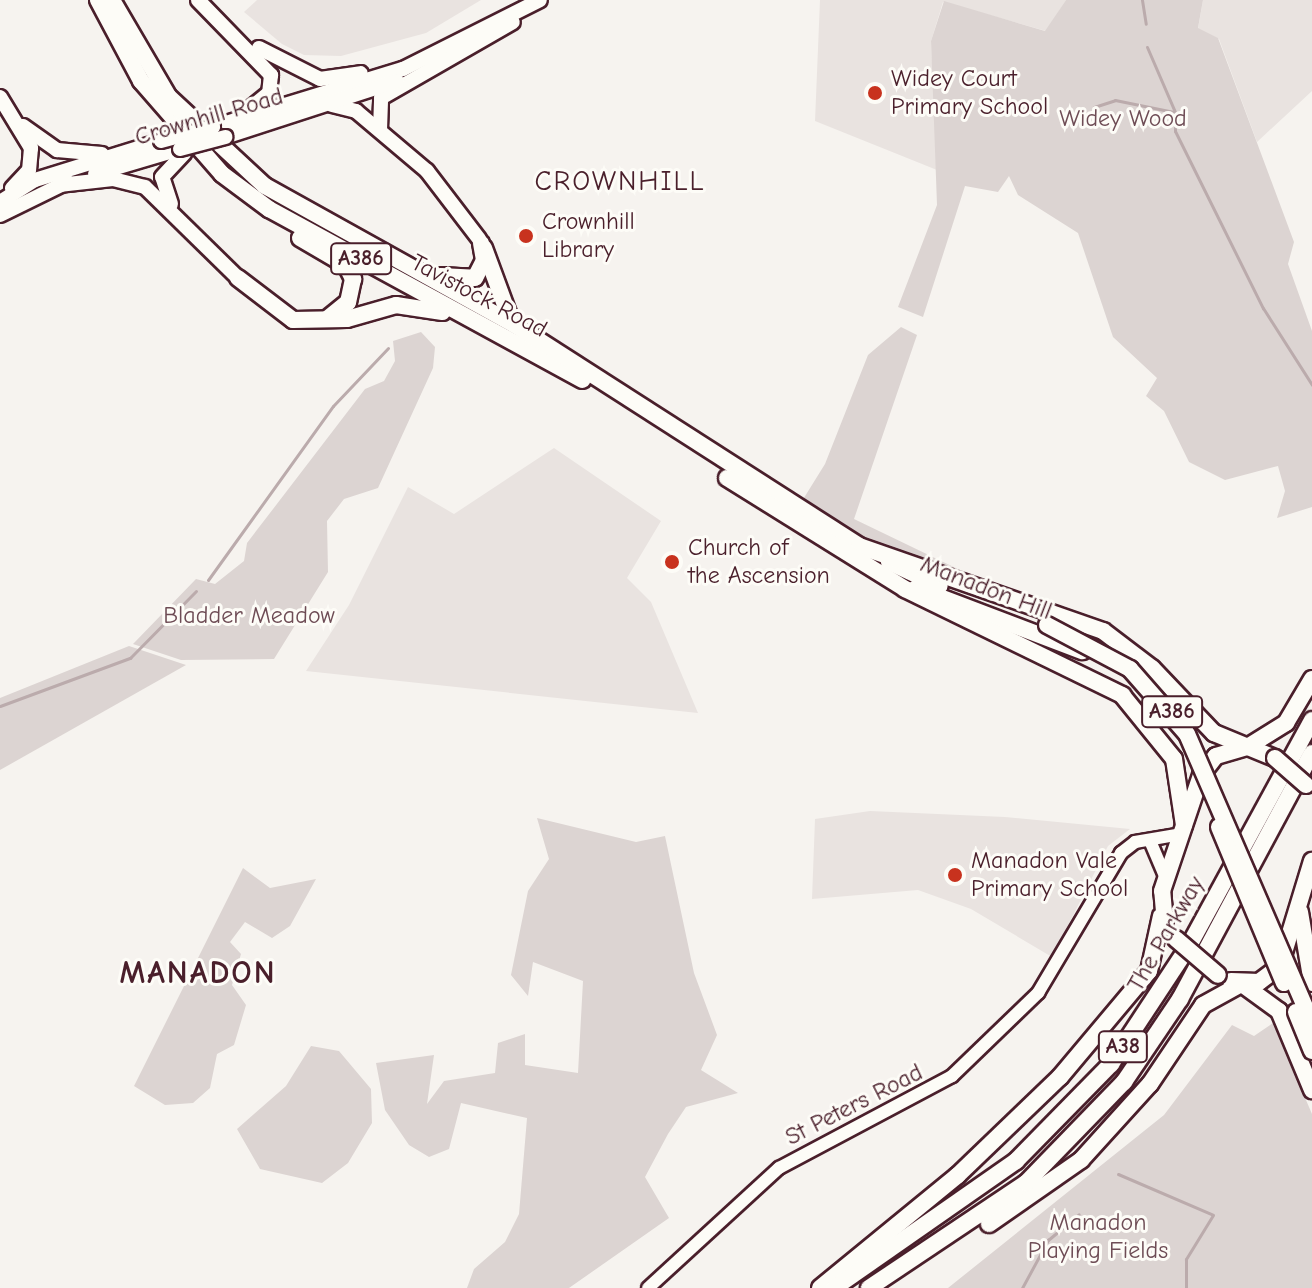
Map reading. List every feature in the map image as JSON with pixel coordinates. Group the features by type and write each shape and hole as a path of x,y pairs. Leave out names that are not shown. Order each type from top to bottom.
{"main road":[{"path":"88,0 112,47 148,78"},
{"name":"Tavistock Road","path":"98,0 187,141 250,196 654,422"},
{"name":"Tavistock Road","path":"112,0 148,78 265,186 515,325 654,422"},
{"path":"124,0 148,78"},
{"path":"198,0 266,64 271,85 262,102 220,131"},
{"path":"244,40 320,79 403,69 541,0"},
{"path":"380,130 381,98 541,0"},
{"name":"Crownhill Road","path":"0,200 35,180 161,141 220,131 326,105 434,67"},
{"name":"Crownhill Road","path":"0,215 59,185 182,151 220,131 403,69"},
{"path":"0,97 14,118 32,163 0,200"},
{"path":"326,105 356,111 427,171 480,241 515,325"},
{"path":"14,118 57,150 124,153"},
{"path":"177,214 162,177 182,151"},
{"path":"59,185 125,180 177,214 238,278 277,312 322,322 396,305 473,321"},
{"path":"250,196 266,218 350,271 352,296 322,322"},
{"path":"404,264 470,280 484,260 480,241"},
{"name":"Manadon Hill","path":"654,422 859,546 1111,655 1163,700 1201,760 1236,856"},
{"name":"Manadon Hill","path":"654,422 872,570 1090,655 1144,693 1171,727 1236,856"},
{"path":"859,546 1103,631 1152,668 1206,727 1275,758 1309,789"},
{"path":"872,570 1122,695 1174,759 1183,829"},
{"path":"1312,679 1286,723 1249,746 1205,766 1165,879 1161,916 1176,939 1218,975 1242,984 1279,1011 1312,1090"},
{"name":"The Parkway","path":"834,1288 1016,1161 1103,1072 1190,944 1312,720"},
{"name":"The Parkway","path":"869,1288 1026,1183 1124,1082 1180,999 1312,753"},
{"name":"A386","path":"1236,856 1312,1023"},
{"name":"A386","path":"1236,856 1312,1051"},
{"path":"1312,861 1306,900 1312,983"},
{"path":"1242,984 1273,974 1306,900"},
{"name":"A38","path":"820,1288 958,1175 1060,1077 1149,971 1161,916"},
{"name":"A38","path":"907,1265 935,1257 1081,1160 1125,1116 1208,999 1242,984"}],"street":[{"name":"St Peters Road","path":"648,1288 779,1168 939,1087 992,1041 1038,993 1121,853 1135,842 1151,843 1183,829"},
{"path":"1151,843 1165,879"}],"shaded area":[{"path":"257,0 481,0 426,33 341,56 304,55 282,44 244,12"},
{"name":"Widey Court Primary School","path":"820,0 1066,0 1046,31 943,2 931,41 937,170 815,121"},
{"path":"1203,0 1312,0 1312,91 1257,142 1219,39 1198,29"},
{"path":"554,448 661,521 627,578 651,602 698,713 306,671 349,605 408,487 454,514"},
{"name":"Manadon Vale Primary School","path":"870,811 1005,817 1130,829 1108,846 1052,957 971,909 918,890 812,899 815,819"}],"green space":[{"name":"Widey Wood","path":"1066,0 1203,0 1198,28 1218,38 1294,242 1288,264 1312,331 1312,507 1277,518 1285,491 1278,466 1225,480 1189,462 1164,411 1146,396 1157,378 1113,337 1078,233 1018,195 1009,176 998,192 965,186 923,317 898,307 937,205 931,41 944,1 1045,31"},
{"path":"901,327 917,335 854,519 993,586 846,534 802,501 825,464 868,355"},
{"name":"Bladder Meadow","path":"421,332 435,347 433,368 378,488 344,499 327,521 328,572 274,659 181,660 133,644 196,579 215,584 244,561 247,543 365,389 384,381 395,361 393,341"},
{"path":"129,646 186,665 0,770 0,698"},
{"path":"537,818 636,842 665,836 694,973 717,1035 701,1070 738,1093 686,1107 668,1134 645,1177 669,1218 569,1288 467,1288 474,1269 505,1242 519,1214 527,1118 461,1103 449,1149 429,1157 409,1145 385,1110 376,1063 434,1055 427,1104 444,1081 495,1073 498,1043 525,1034 525,1065 578,1073 583,981 533,962 528,996 511,975 528,891 549,859"},
{"path":"243,868 270,888 316,879 290,926 272,938 245,922 230,942 241,954 232,985 246,1005 234,1045 217,1054 210,1088 193,1103 165,1105 134,1086"},
{"name":"Manadon Playing Fields","path":"1273,1023 1312,1114 1312,1288 948,1288 1164,1115 1232,1025 1254,1036"},
{"path":"311,1046 339,1051 371,1089 372,1123 348,1163 322,1183 260,1169 237,1129 286,1086"}],"waterway":[{"path":"1142,0 1146,24"},
{"path":"1147,47 1175,112 1175,131 1263,308 1312,385"},
{"path":"1094,107 1115,100 1174,112"},
{"path":"208,580 333,406 388,348"},
{"path":"0,706 130,658 196,591"},
{"path":"1118,1174 1213,1215 1186,1259 1186,1288"},
{"path":"1022,1288 1048,1240 1079,1214"}],"place":[{"name":"Widey Court Primary School","path":"875,93"},
{"name":"Crownhill Library","path":"526,236"},
{"name":"Church of the Ascension","path":"672,562"},
{"name":"Manadon Vale Primary School","path":"955,875"}],"district":[{"name":"CROWNHILL","path":"620,181"},
{"name":"MANADON","path":"198,973"}]}
